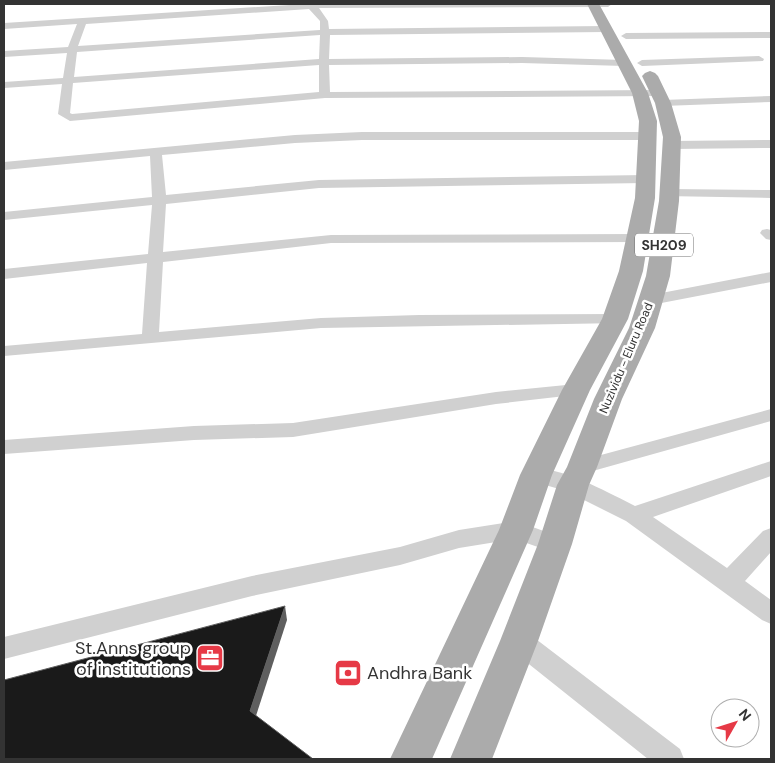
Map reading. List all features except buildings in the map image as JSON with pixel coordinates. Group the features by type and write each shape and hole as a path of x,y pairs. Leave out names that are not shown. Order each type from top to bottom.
{"main road":[{"name":"Nuzividu - Eluru Road","path":"471,759 519,641 578,476 608,399 642,328 658,276 664,242 672,145 669,122 616,33 593,4"},
{"name":"Nuzividu - Eluru Road","path":"608,4 616,33"},
{"name":"Nuzividu - Eluru Road","path":"516,530 536,476 576,390 615,319 631,271 645,198 648,121 654,96"},
{"path":"411,759 516,530"}],"street":[{"path":"4,26 310,5 608,4"},
{"path":"310,5 324,21 326,46 324,62 325,95"},
{"path":"83,21 72,49 67,80 64,114 70,118 325,95 654,96 771,99"},
{"path":"4,54 325,32 616,33 771,36"},
{"path":"4,85 324,62 522,60 633,63 762,61 723,36"},
{"path":"4,166 295,139 362,136 647,136"},
{"path":"672,145 771,144"},
{"path":"150,338 158,201 156,153"},
{"path":"4,216 319,184 646,179"},
{"path":"669,193 771,194"},
{"path":"4,274 332,239 638,238"},
{"path":"651,300 771,277"},
{"path":"4,351 321,323 419,320 615,319"},
{"path":"4,447 194,433 293,430 496,398 576,390"},
{"path":"536,476 578,476 771,415"},
{"path":"634,515 771,468"},
{"path":"578,476 771,613"},
{"path":"4,648 252,586 400,556 459,539 516,530 555,544"},
{"path":"728,583 771,536"},
{"path":"519,641 670,759"}],"place":[{"name":"St.Anns group of institutions","path":"210,658"},
{"name":"Andhra Bank","path":"348,673"}]}
